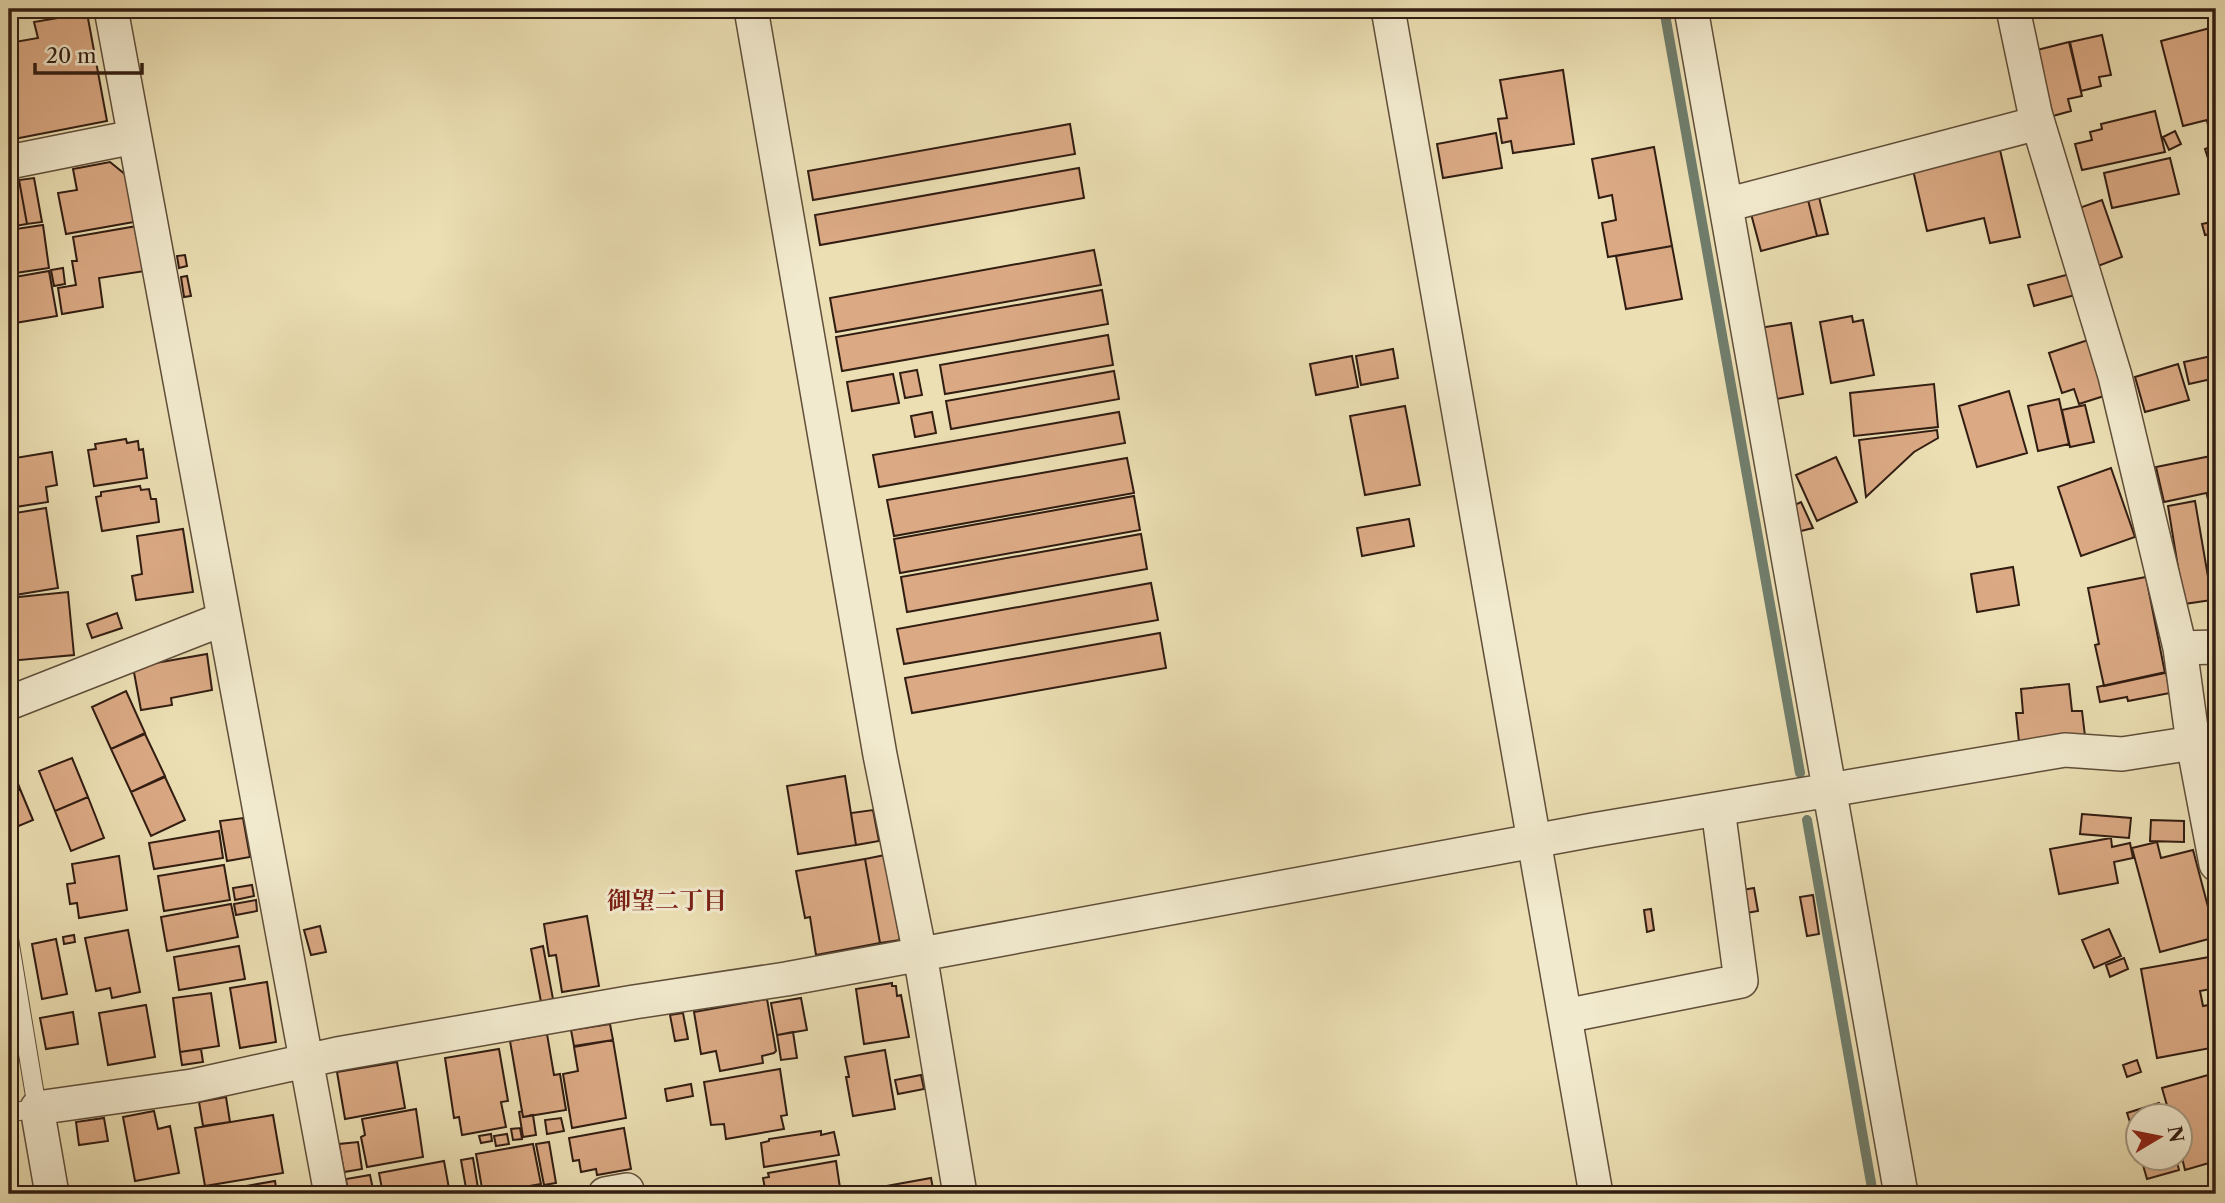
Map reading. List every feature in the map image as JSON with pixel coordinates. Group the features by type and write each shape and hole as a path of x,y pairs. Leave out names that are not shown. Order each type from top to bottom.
{"street":[{"path":"111,9 331,1194"},
{"path":"751,9 878,741 920,954 960,1194"},
{"path":"1388,9 1596,1194"},
{"path":"1691,9 1901,1194"},
{"path":"2014,9 2038,123 2115,376 2180,648 2193,743 2216,864"},
{"path":"1726,205 2038,123"},
{"path":"9,162 134,137"},
{"path":"9,703 223,620"},
{"path":"2180,648 2216,647"},
{"path":"52,1194 23,1111 192,1086 337,1054 920,954 1718,809 2065,750 2122,754 2193,743"},
{"path":"1565,1016 1741,981 1718,809"}],"lane":[{"path":"9,939 23,1111"}],"building":[{"path":"87,13 107,121 9,140 9,43 38,38 34,22"},
{"path":"2210,28 2216,50 2216,128 2209,130 2207,120 2183,126 2161,41"},
{"path":"2102,35 2111,75 2099,77 2101,86 2081,91 2070,42"},
{"path":"2069,42 2082,96 2068,99 2071,111 2053,116 2037,50"},
{"path":"1563,70 1574,144 1513,153 1511,141 1502,143 1498,119 1507,118 1500,80"},
{"path":"2155,111 2165,152 2082,170 2075,144 2092,140 2090,132 2102,129 2101,124"},
{"path":"1070,124 1075,154 813,200 808,171"},
{"path":"2175,131 2181,144 2169,150 2163,137"},
{"path":"1496,133 1502,168 1443,178 1437,144"},
{"path":"2216,144 2216,183 2205,149"},
{"path":"1654,147 1672,246 1608,257 1602,223 1616,220 1612,195 1599,198 1592,159"},
{"path":"2000,150 2020,237 1990,243 1984,218 1927,231 1913,170"},
{"path":"2170,158 2179,194 2112,208 2104,173"},
{"path":"110,162 126,175 134,222 66,234 58,193 77,190 73,169"},
{"path":"1079,168 1084,198 820,245 815,215"},
{"path":"34,178 42,222 27,224 19,180"},
{"path":"19,180 27,224 9,227 9,182"},
{"path":"1818,193 1828,234 1817,236 1807,196"},
{"path":"1807,196 1817,236 1761,251 1750,210"},
{"path":"2102,200 2122,257 2098,266 2079,208"},
{"path":"2216,221 2216,233 2205,235 2202,224"},
{"path":"43,225 49,268 9,274 9,230"},
{"path":"137,226 145,271 99,278 103,307 62,314 58,288 76,285 72,261 77,261 73,237"},
{"path":"1672,246 1682,299 1626,309 1616,256"},
{"path":"1094,250 1101,285 836,332 830,298"},
{"path":"185,255 187,266 179,268 177,256"},
{"path":"63,268 65,284 54,286 51,270"},
{"path":"49,271 57,316 9,324 9,278"},
{"path":"2070,274 2075,295 2034,306 2028,285"},
{"path":"187,276 191,296 184,297 181,277"},
{"path":"1102,290 1108,324 842,371 836,337"},
{"path":"1852,316 1853,322 1863,320 1874,375 1831,383 1820,322"},
{"path":"1791,323 1803,394 1771,400 1759,328"},
{"path":"1108,335 1113,365 945,394 940,365"},
{"path":"2088,340 2107,395 2079,404 2074,389 2062,393 2049,353"},
{"path":"1393,349 1398,378 1361,385 1356,356"},
{"path":"2216,355 2216,378 2189,384 2184,362"},
{"path":"1352,356 1358,387 1316,395 1310,364"},
{"path":"2178,364 2189,400 2145,412 2135,377"},
{"path":"917,370 922,395 905,398 900,373"},
{"path":"1114,371 1119,399 951,429 946,401"},
{"path":"893,374 899,403 852,411 847,382"},
{"path":"1934,384 1938,427 1854,436 1850,393"},
{"path":"2009,391 2027,453 1977,467 1959,406"},
{"path":"2059,399 2069,444 2038,451 2028,406"},
{"path":"2085,405 2094,442 2070,447 2062,410"},
{"path":"1405,406 1420,485 1365,495 1350,416"},
{"path":"932,412 936,433 915,437 911,416"},
{"path":"1119,412 1125,443 879,487 873,455"},
{"path":"1937,430 1938,438 1914,452 1866,497 1859,440"},
{"path":"126,439 127,443 138,441 139,450 143,449 147,478 94,486 88,450 96,449 95,444"},
{"path":"52,452 57,485 46,487 48,502 9,508 9,459"},
{"path":"2211,456 2213,464 2216,464 2216,491 2164,502 2156,467"},
{"path":"1836,457 1857,502 1817,521 1796,475"},
{"path":"1127,458 1134,493 894,536 887,500"},
{"path":"2111,468 2135,537 2081,556 2058,487"},
{"path":"140,486 141,490 149,489 151,499 156,499 159,522 102,531 96,497 101,496 101,492"},
{"path":"2216,493 2216,533 2207,495"},
{"path":"1134,496 1140,530 900,573 894,539"},
{"path":"2195,501 2212,600 2184,604 2168,506"},
{"path":"1801,502 1813,528 1797,532 1790,507"},
{"path":"46,508 58,588 9,596 9,514"},
{"path":"1409,519 1414,546 1362,556 1357,528"},
{"path":"183,529 193,592 136,600 132,576 142,574 137,536"},
{"path":"1141,534 1147,569 907,612 901,577"},
{"path":"2013,567 2019,605 1977,612 1971,574"},
{"path":"2146,577 2165,673 2104,686 2095,645 2099,644 2088,588"},
{"path":"1151,583 1158,620 904,664 897,629"},
{"path":"68,592 74,655 9,661 9,598"},
{"path":"117,613 122,628 92,638 87,624"},
{"path":"1160,633 1166,668 912,713 905,678"},
{"path":"207,654 212,690 171,698 172,705 141,710 133,667"},
{"path":"2166,672 2170,693 2128,701 2127,697 2100,702 2097,687"},
{"path":"2069,684 2072,711 2082,711 2085,736 2019,742 2016,713 2023,713 2021,689"},
{"path":"126,691 145,733 111,749 92,707"},
{"path":"145,734 165,776 131,792 111,749"},
{"path":"72,758 88,797 55,811 39,771"},
{"path":"9,759 20,789 9,793"},
{"path":"845,776 856,845 798,854 787,786"},
{"path":"165,777 185,820 151,836 131,792"},
{"path":"20,789 33,820 9,830 9,793"},
{"path":"88,797 104,838 71,851 55,811"},
{"path":"873,810 879,841 856,845 851,813"},
{"path":"2082,814 2131,818 2129,838 2080,834"},
{"path":"243,818 250,857 227,861 220,821"},
{"path":"2151,820 2184,821 2184,842 2150,841"},
{"path":"219,831 223,858 154,869 149,843"},
{"path":"2111,838 2112,847 2130,843 2133,858 2114,862 2118,883 2059,894 2050,849"},
{"path":"2157,842 2161,858 2193,850 2216,937 2160,952 2132,848"},
{"path":"885,855 900,940 880,943 865,859"},
{"path":"119,856 127,910 79,918 77,903 70,904 67,884 75,883 72,864"},
{"path":"865,859 880,943 816,955 810,917 805,918 796,871"},
{"path":"224,865 230,900 164,911 158,876"},
{"path":"252,885 254,896 235,900 233,888"},
{"path":"1754,888 1758,911 1746,913 1742,890"},
{"path":"1813,895 1819,934 1807,936 1800,897"},
{"path":"256,900 257,911 236,915 234,904"},
{"path":"231,904 238,937 167,951 161,917"},
{"path":"1651,909 1654,930 1647,932 1644,910"},
{"path":"587,916 599,986 562,992 556,955 549,956 544,924"},
{"path":"320,926 326,952 311,955 304,930"},
{"path":"2109,929 2121,956 2094,968 2082,940"},
{"path":"128,930 140,992 112,998 110,988 96,991 85,938"},
{"path":"74,935 75,942 64,944 63,937"},
{"path":"56,939 67,994 42,999 32,944"},
{"path":"239,946 245,979 179,990 174,957"},
{"path":"543,946 553,999 541,1002 531,949"},
{"path":"2215,956 2216,988 2200,991 2203,1006 2214,1004 2216,1047 2157,1058 2141,969"},
{"path":"2124,958 2128,969 2110,977 2106,965"},
{"path":"267,982 276,1042 240,1048 230,988"},
{"path":"892,983 892,986 896,986 897,996 901,995 909,1037 864,1044 856,989"},
{"path":"211,993 219,1046 180,1052 173,998"},
{"path":"801,998 807,1030 777,1035 771,1003"},
{"path":"767,999 776,1051 762,1056 763,1063 720,1071 716,1051 701,1054 694,1012"},
{"path":"146,1005 155,1057 108,1065 99,1013"},
{"path":"73,1012 78,1044 46,1049 40,1018"},
{"path":"683,1013 688,1039 675,1041 670,1015"},
{"path":"610,1024 613,1040 574,1046 571,1030"},
{"path":"793,1032 797,1058 781,1060 777,1035"},
{"path":"547,1034 554,1075 560,1074 566,1110 523,1117 510,1041"},
{"path":"613,1040 626,1118 572,1128 563,1074 578,1071 574,1047"},
{"path":"201,1049 203,1062 182,1065 180,1052"},
{"path":"499,1049 508,1101 501,1102 506,1127 462,1135 459,1117 454,1118 445,1058"},
{"path":"885,1050 895,1109 853,1116 845,1057"},
{"path":"2137,1060 2141,1072 2127,1077 2123,1065"},
{"path":"397,1062 405,1108 345,1119 337,1072"},
{"path":"780,1069 787,1115 781,1116 784,1129 726,1139 724,1124 711,1125 704,1082"},
{"path":"2215,1073 2216,1115 2208,1118 2216,1146 2216,1161 2194,1167 2194,1102 2166,1102 2162,1088"},
{"path":"921,1075 924,1089 898,1094 895,1080"},
{"path":"691,1084 693,1096 667,1101 665,1089"},
{"path":"226,1097 230,1122 203,1126 199,1102"},
{"path":"416,1109 423,1157 367,1167 361,1137 365,1135 362,1119"},
{"path":"154,1111 158,1129 170,1126 179,1173 135,1181 123,1117"},
{"path":"522,1111 523,1117 533,1115 536,1135 523,1137 519,1112"},
{"path":"273,1115 283,1173 205,1186 195,1128"},
{"path":"104,1118 108,1141 79,1145 76,1122"},
{"path":"561,1118 564,1131 547,1134 545,1120"},
{"path":"520,1128 522,1139 513,1140 511,1129"},
{"path":"624,1128 631,1169 597,1175 596,1169 581,1172 579,1160 573,1161 569,1138"},
{"path":"821,1131 821,1135 834,1132 839,1155 764,1167 761,1143 769,1139"},
{"path":"491,1134 492,1141 481,1143 479,1136"},
{"path":"507,1134 509,1144 496,1146 494,1136"},
{"path":"358,1142 362,1169 344,1172 339,1144"},
{"path":"549,1142 556,1183 544,1185 536,1144"},
{"path":"533,1144 541,1184 483,1194 476,1154"},
{"path":"9,1154 15,1187 9,1188"},
{"path":"473,1158 479,1194 467,1194 461,1160"},
{"path":"444,1161 450,1194 383,1194 379,1173"},
{"path":"836,1161 840,1188 803,1194 766,1194 763,1178 769,1177 768,1173"},
{"path":"2145,1172 2172,1172 2147,1179"},
{"path":"370,1175 374,1194 348,1194 346,1179"},
{"path":"2216,1175 2216,1194 2210,1194 2208,1176"},
{"path":"931,1178 934,1194 875,1194 874,1189 881,1187"},
{"path":"275,1181 277,1194 223,1194 223,1190"}],"waterway":[{"path":"1664,9 1800,773"},
{"path":"1807,820 1873,1194"}],"district":[{"name":"御望二丁目","path":"667,901"}]}
